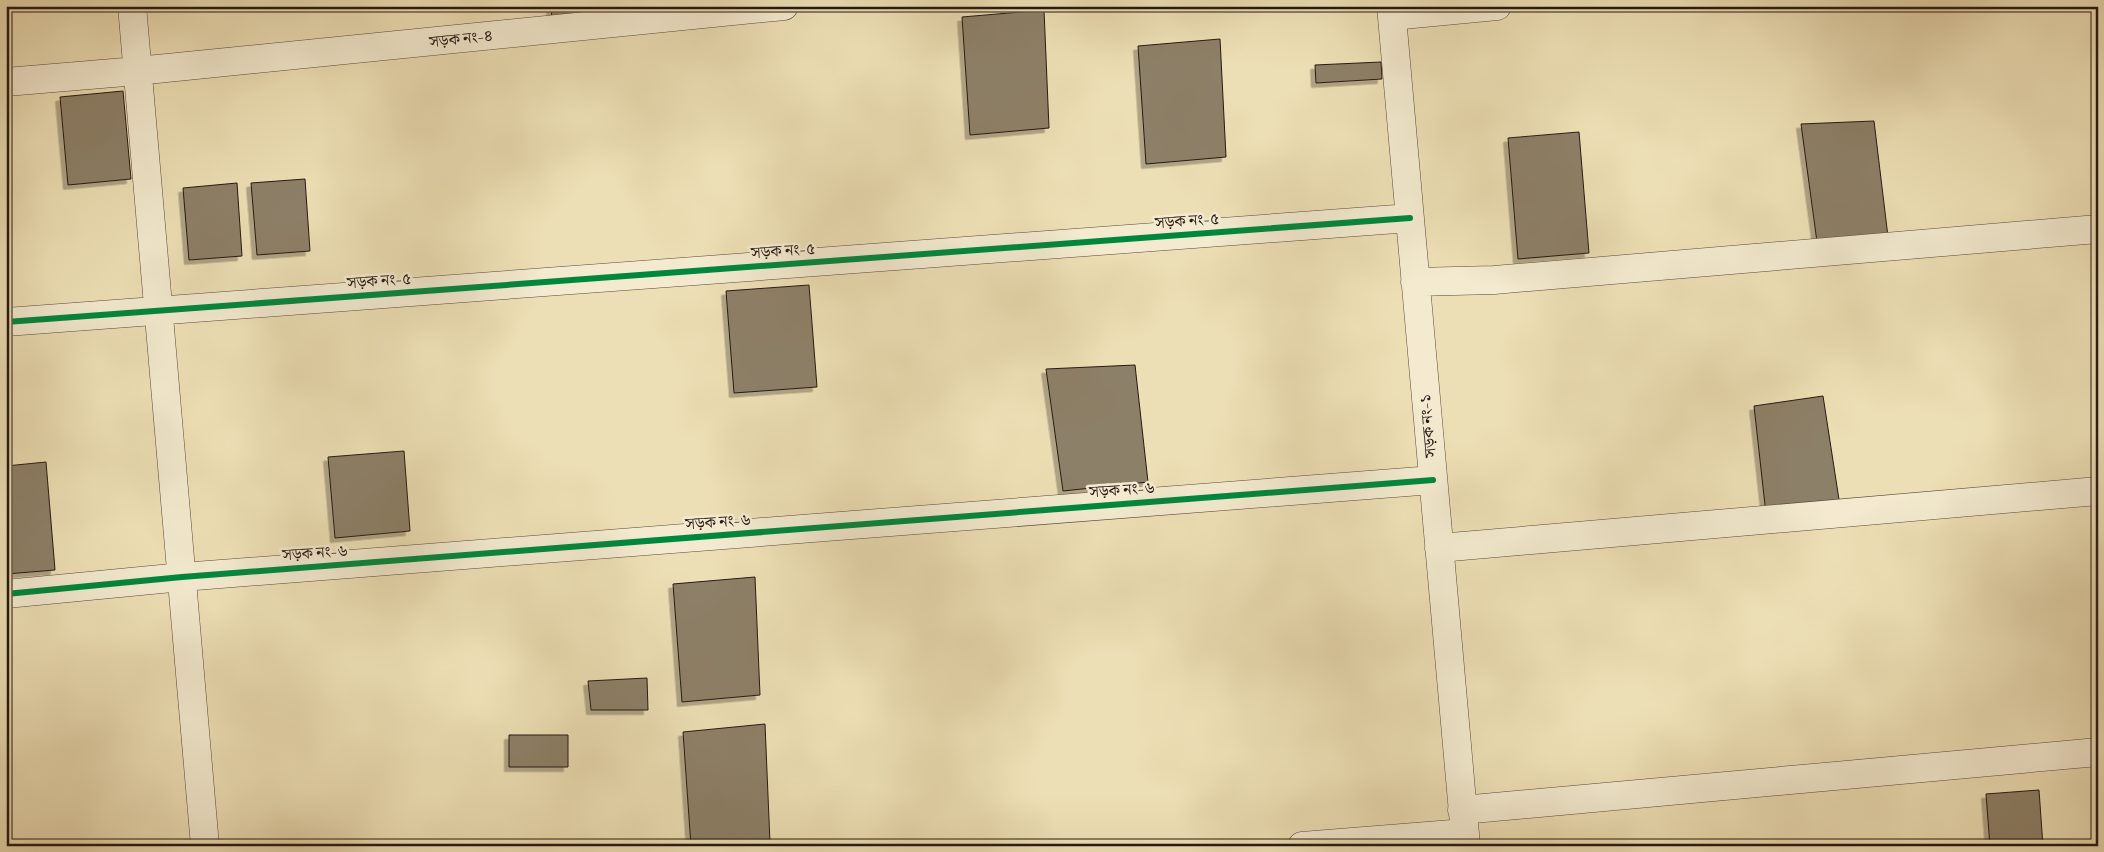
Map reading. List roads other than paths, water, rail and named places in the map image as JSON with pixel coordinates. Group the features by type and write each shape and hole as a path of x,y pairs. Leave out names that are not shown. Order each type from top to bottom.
{"street":[{"path":"132,6 205,846"},
{"name":"সড়ক নং-৪","path":"6,82 138,72 784,6"},
{"path":"1391,11 1497,6"},
{"name":"সড়ক নং-১","path":"1391,11 1464,830"},
{"name":"সড়ক নং-৫","path":"6,322 1410,218"},
{"path":"1415,282 1494,280 2098,229"},
{"name":"সড়ক নং-৬","path":"6,594 182,577 1433,480"},
{"path":"1439,548 2098,490"},
{"path":"1302,846 1464,830 2098,752"}]}
